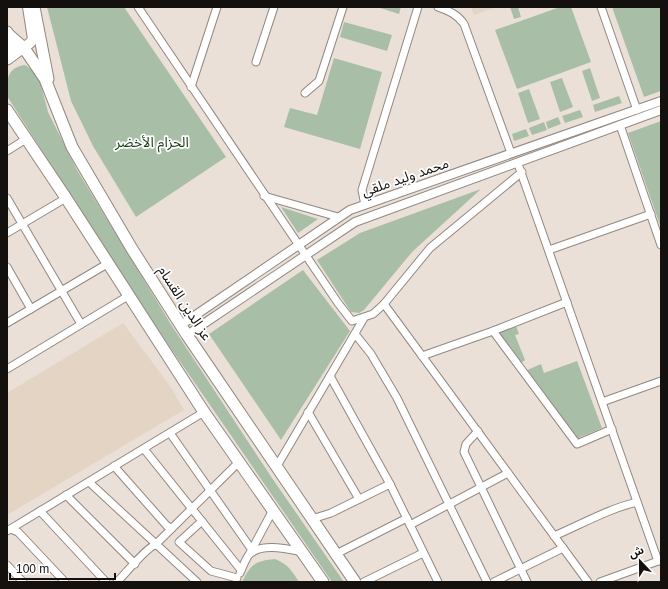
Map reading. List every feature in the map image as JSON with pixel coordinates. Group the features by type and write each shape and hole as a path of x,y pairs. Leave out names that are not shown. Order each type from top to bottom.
{"highway":[{"path":"34,7 50,90"},
{"name":"عز الدين القسام","path":"7,32 24,48 39,69 50,90 59,119 72,147 132,249 187,335 355,582"},
{"path":"7,32 11,46 7,59"},
{"path":"8,113 66,198 107,264 204,412 323,582"}],"main road":[{"path":"7,59 32,41 34,36 28,7"}],"street":[{"path":"139,7 264,196 352,321 373,314 384,304 430,248 522,172"},
{"path":"191,87 217,7"},
{"path":"256,62 274,7"},
{"path":"305,93 320,81 343,7"},
{"path":"365,205 362,190 418,7"},
{"path":"438,7 451,11 459,17 464,24 511,153"},
{"path":"601,7 637,110"},
{"name":"محمد وليد ملقي","path":"181,325 350,210 661,101"},
{"name":"محمد وليد ملقي","path":"187,335 355,222 518,164 661,110"},
{"path":"620,125 661,246"},
{"path":"7,151 26,138"},
{"path":"518,164 659,561 600,582"},
{"path":"264,196 338,217"},
{"path":"7,198 81,324"},
{"path":"7,232 66,198"},
{"path":"549,250 651,214"},
{"path":"7,323 107,264"},
{"path":"7,267 32,309"},
{"path":"7,369 128,296"},
{"path":"422,356 494,331 567,302"},
{"path":"384,304 588,582"},
{"path":"277,466 364,318"},
{"path":"494,331 577,444 612,429"},
{"path":"355,334 371,354 397,398 448,506 487,582"},
{"path":"330,376 390,484 438,582"},
{"path":"602,402 661,381"},
{"path":"9,530 204,412"},
{"path":"308,412 359,499"},
{"path":"478,431 466,444 464,452 480,489 527,582"},
{"path":"170,433 210,490 250,553"},
{"path":"144,449 241,570"},
{"path":"117,582 149,547 155,544 172,528 239,462"},
{"path":"114,466 167,526 172,528"},
{"path":"410,525 508,473"},
{"path":"90,482 197,582"},
{"path":"312,519 331,513 390,484"},
{"path":"66,495 135,564"},
{"path":"554,536 588,522 616,507 637,502"},
{"path":"202,521 179,542 211,571 236,580 273,510"},
{"path":"40,511 106,582"},
{"path":"336,554 407,518"},
{"path":"9,530 18,532 65,582"},
{"path":"250,553 278,547 303,552"},
{"path":"494,582 563,548"},
{"path":"364,582 423,553"},
{"path":"7,565 24,582"}],"shaded area":[{"path":"471,7 496,7 474,15"},
{"path":"123,323 170,386 184,410 7,515 7,393"}],"green space":[{"name":"الحزام الأخضر","path":"47,7 124,7 226,157 136,217 93,146 71,101"},
{"path":"377,7 401,7 399,14"},
{"path":"510,7 518,7 521,17 514,19"},
{"path":"560,7 571,7 591,62 517,89 495,30"},
{"path":"612,7 661,7 661,91 644,97"},
{"path":"344,22 392,35 387,51 340,37"},
{"path":"334,58 382,72 360,149 284,127 290,108 317,115"},
{"path":"25,65 38,74 48,112 77,170 172,326 272,478 344,582 332,582 132,292 7,96 7,85 11,72 14,69"},
{"path":"590,68 600,98 592,101 582,71"},
{"path":"562,78 573,107 560,112 550,82"},
{"path":"529,89 540,119 528,123 518,93"},
{"path":"619,96 622,103 595,112 593,105"},
{"path":"580,110 583,117 565,123 562,116"},
{"path":"558,117 561,124 548,129 546,122"},
{"path":"661,121 661,228 628,133"},
{"path":"544,122 547,130 532,135 529,128"},
{"path":"526,129 529,136 514,141 512,134"},
{"path":"481,189 412,252 364,310 359,313 351,312 317,260 360,233"},
{"path":"281,207 318,219 298,233"},
{"path":"303,270 350,331 281,440 209,334"},
{"path":"516,326 519,334 515,335 525,360 519,365 498,334 499,332"},
{"path":"577,361 602,428 578,438 575,437 525,371 541,364 544,373"},
{"path":"275,559 292,571 299,582 242,582 254,564"}]}
